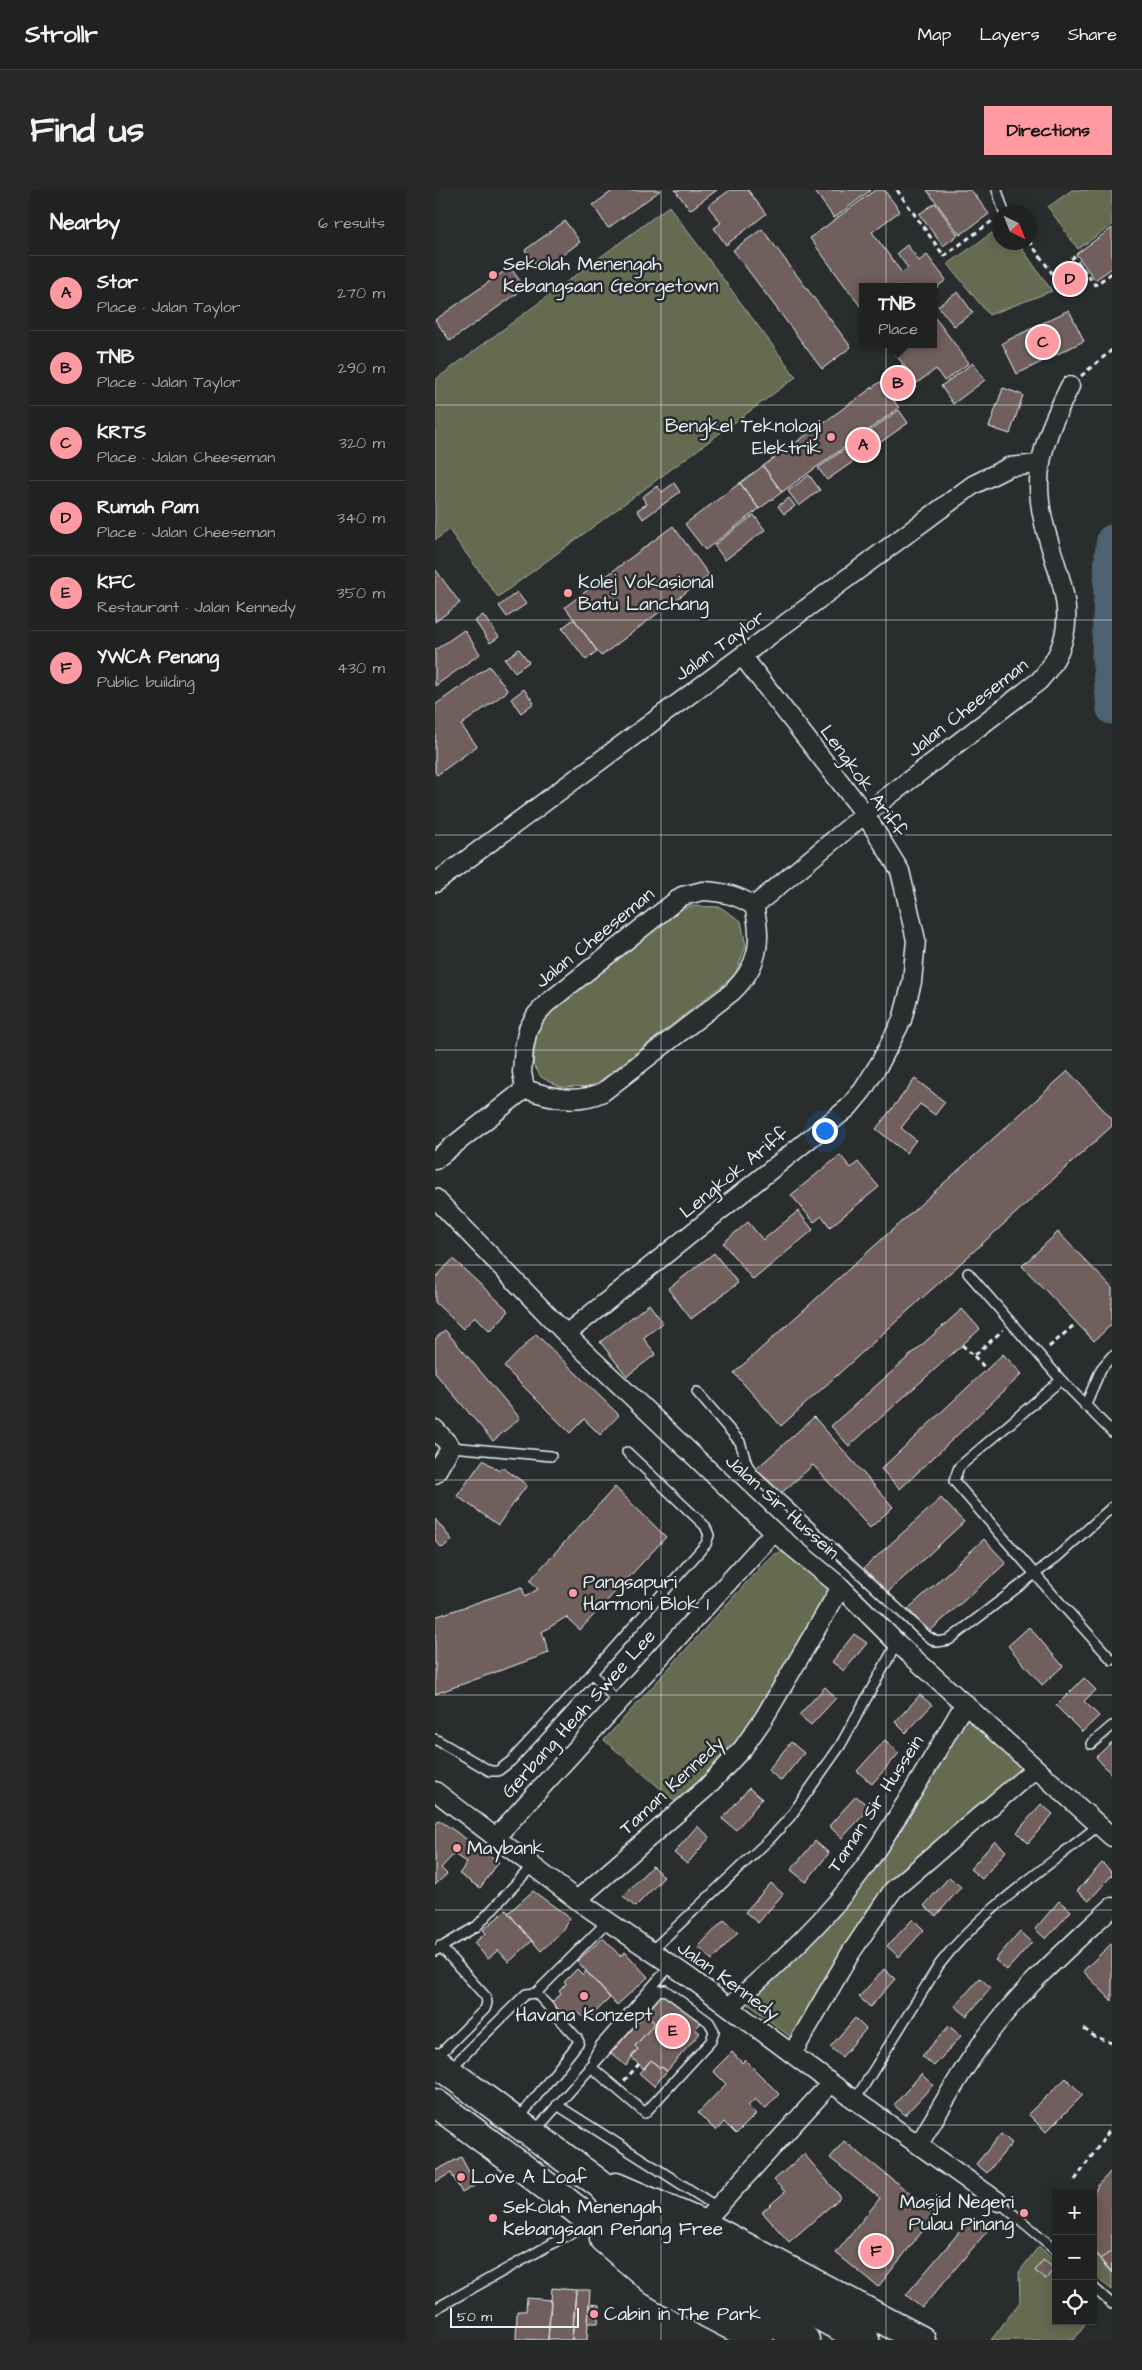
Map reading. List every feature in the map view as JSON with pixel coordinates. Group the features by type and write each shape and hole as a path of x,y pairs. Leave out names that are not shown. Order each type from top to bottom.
{"highway":[{"path":"439,2064 600,2184 616,2201 673,2238 865,2340"},
{"path":"435,2103 592,2222 604,2239 655,2282 707,2313 759,2340"},
{"path":"600,2184 624,2189 709,2215 921,2340"},
{"path":"592,2222 613,2227 681,2273 805,2340"}],"street":[{"name":"Jalan Cheeseman","path":"525,1089 522,1060 528,1029 546,1004 682,896 703,891 729,893 754,906 865,814 1039,681 1052,667 1061,650 1067,630 1067,612 1041,509 1039,464 1058,410 1070,386"},
{"name":"Jalan Taylor","path":"435,883 973,485 1009,467 1039,464"},
{"name":"Lengkok Ariff","path":"566,1334 832,1123 863,1090 881,1060 902,1020 912,982 916,940 900,871 865,814 743,657"},
{"path":"435,1160 525,1089 563,1100 592,1097 603,1092 732,992 746,979 753,967 757,950 754,906"},
{"name":"Jalan Sir Hussein","path":"435,1198 566,1334 774,1532 841,1587 897,1642 1112,1837"},
{"path":"435,1429 451,1447 435,1474"},
{"name":"Gerbang Heah Swee Lee","path":"496,1837 774,1532"},
{"name":"Taman Kennedy","path":"577,1900 689,1803 734,1759 764,1718 841,1587"},
{"name":"Taman Sir Hussein","path":"729,2007 781,1961 827,1913 865,1866 965,1703"},
{"path":"792,2054 850,1954 893,1890 1036,1768"},
{"name":"Jalan Kennedy","path":"435,1791 577,1900 671,1965 831,2083 999,2202"},
{"path":"919,2144 968,2063 998,2022 1033,1982 1112,1907"},
{"path":"709,2215 831,2083"}],"lane":[{"path":"997,190 1002,205"},
{"path":"967,1273 1061,1380 1112,1432"},
{"path":"1085,1406 1101,1368 1112,1356"},
{"path":"1061,1380 959,1467 954,1480 959,1489 1112,1660"},
{"path":"697,1392 740,1442 747,1464 753,1474 927,1636 937,1642 949,1640 1035,1572 1057,1557 1112,1507"},
{"path":"451,1447 551,1456"},
{"path":"435,1739 489,1771 498,1771 511,1761 592,1673 708,1540 708,1530 705,1526 627,1452"},
{"path":"651,1951 790,1818 840,1746 897,1642"},
{"path":"592,1673 618,1703"},
{"path":"1091,1744 1112,1726"},
{"path":"855,2100 939,1965 952,1948 983,1918 1099,1825"},
{"path":"439,2064 485,2009 487,2003 486,1997 438,1948 477,1926 532,1866"},
{"path":"439,2064 526,1994 536,1993 608,1921"},
{"path":"590,2066 600,2046 671,1965"},
{"path":"524,2128 557,2105 590,2066 657,1991 665,1990 709,2022 714,2031 711,2041 645,2113 590,2066"},
{"path":"524,2128 579,2042 536,1993"},
{"path":"557,2105 709,2215"},
{"path":"999,2202 1052,2247"},
{"path":"435,2309 592,2222"},
{"path":"1097,2291 1111,2303"}],"path":[{"path":"897,190 944,256 992,221"},
{"path":"1035,250 1052,273 1074,257 1095,286 1112,273"},
{"path":"1070,386 1112,350"},
{"path":"1045,1350 1073,1326"},
{"path":"974,1356 986,1369"},
{"path":"1084,2029 1094,2036 1112,2043"},
{"path":"617,2089 639,2064"},
{"path":"1075,2180 1112,2128"}],"green space":[{"path":"1072,190 1112,190 1112,225 1078,249 1048,207"},
{"path":"669,206 796,377 498,597 449,530 435,540 435,380"},
{"path":"992,233 992,250 1023,250 1052,291 989,315 948,264"},
{"path":"691,906 720,907 741,921 746,946 735,975 594,1086 561,1087 541,1077 533,1064 536,1028 547,1013 675,911"},
{"path":"782,1552 829,1584 830,1590 743,1737 732,1752 677,1803 604,1740 766,1561 775,1554"},
{"path":"970,1717 1020,1765 1020,1771 879,1895 794,2040 746,2002 765,1988 866,1880 966,1718"},
{"path":"1039,2246 1052,2259 1052,2325 1084,2325 1074,2340 991,2340 1020,2302 1019,2272"},
{"path":"1097,2254 1106,2268 1112,2273 1112,2290 1097,2278"}],"building":[{"path":"614,190 661,190 608,228 593,205"},
{"path":"675,190 717,190 690,210"},
{"path":"730,190 748,190 766,214 726,245 714,228 721,223 708,206"},
{"path":"814,190 871,190 834,218"},
{"path":"875,190 884,190 900,211 872,232 902,273 908,268 897,253 907,245 919,261 927,255 946,280 937,287 937,283 859,283 859,305 810,238"},
{"path":"927,190 971,190 989,214 960,235"},
{"path":"935,203 958,235 943,246 919,214"},
{"path":"565,221 580,242 541,271 525,250"},
{"path":"1112,228 1112,268 1095,280 1076,254"},
{"path":"762,229 851,347 822,369 733,250"},
{"path":"1072,266 1083,280 1067,292 1056,278"},
{"path":"510,267 525,288 450,341 435,320"},
{"path":"958,292 973,313 954,326 938,306"},
{"path":"1069,310 1084,341 1017,374 1002,343"},
{"path":"937,320 969,363 944,381 936,369 917,383 891,348 937,348"},
{"path":"973,363 985,380 953,404 941,386"},
{"path":"902,365 916,386 895,401 881,381"},
{"name":"Bengkel Teknologi Elektrik","path":"880,382 899,408 782,492 763,466"},
{"path":"1003,388 1023,395 1010,434 989,427"},
{"path":"899,410 908,423 827,480 818,468"},
{"path":"763,466 782,492 759,509 740,483"},
{"path":"809,475 820,490 799,506 788,491"},
{"path":"674,483 680,492 643,519 637,510 647,504 642,497 657,486 662,492"},
{"name":"Bengkel Teknologi Elektrik","path":"740,483 759,509 705,550 685,524"},
{"path":"789,498 795,506 784,514 778,506"},
{"path":"754,515 765,530 725,560 714,545"},
{"path":"673,526 709,575 601,656 565,607"},
{"path":"435,569 460,603 435,622"},
{"path":"517,592 526,604 507,617 499,606"},
{"path":"483,615 499,637 490,643 475,621"},
{"path":"574,619 597,651 586,660 562,628"},
{"path":"464,630 480,654 435,686 435,650"},
{"path":"519,649 529,662 515,672 505,659"},
{"path":"489,666 508,691 461,725 477,746 437,775 435,772 435,705"},
{"path":"524,689 534,703 521,713 511,699"},
{"path":"1068,1071 1112,1119 1112,1126 781,1426 734,1373"},
{"path":"915,1079 945,1102 935,1115 920,1104 901,1128 916,1140 906,1153 876,1129"},
{"path":"840,1155 851,1168 858,1162 879,1187 830,1227 822,1216 814,1222 791,1195"},
{"path":"798,1211 813,1230 753,1280 723,1243 748,1222 763,1240"},
{"path":"1058,1232 1112,1288 1112,1324 1094,1341 1022,1266"},
{"path":"714,1253 738,1283 691,1319 668,1289"},
{"path":"453,1259 509,1311 490,1331 475,1316 463,1329 435,1302 435,1278"},
{"path":"649,1304 663,1323 643,1338 656,1354 627,1376 600,1342"},
{"path":"962,1309 980,1329 849,1446 831,1426"},
{"path":"445,1330 520,1418 493,1441 435,1373 435,1339"},
{"path":"536,1334 619,1415 600,1435 584,1419 570,1433 504,1367"},
{"path":"1003,1354 1022,1374 900,1489 881,1469"},
{"path":"814,1417 893,1507 870,1528 813,1465 778,1496 755,1470"},
{"path":"483,1460 499,1471 502,1467 527,1485 498,1525 457,1496"},
{"name":"Pangsapuri Harmoni Blok 1","path":"615,1487 666,1537 580,1630 566,1617 542,1632 549,1653 435,1694 435,1617 522,1587 525,1597 538,1589 530,1580"},
{"path":"941,1498 964,1522 887,1593 864,1568"},
{"path":"435,1519 452,1540 442,1548 435,1540"},
{"path":"984,1539 1006,1563 929,1632 908,1609"},
{"path":"1029,1627 1063,1666 1042,1685 1008,1646"},
{"path":"854,1634 867,1643 844,1671 832,1662"},
{"path":"1084,1678 1096,1690 1084,1701 1099,1716 1082,1732 1056,1706"},
{"path":"825,1687 836,1698 811,1725 799,1715"},
{"path":"920,1695 932,1705 906,1733 895,1722"},
{"path":"885,1740 899,1753 872,1784 857,1771"},
{"path":"791,1742 804,1753 781,1781 768,1770"},
{"path":"1112,1742 1112,1775 1096,1757"},
{"path":"749,1788 762,1799 736,1830 722,1819"},
{"path":"856,1796 870,1808 842,1838 829,1826"},
{"path":"1041,1804 1053,1814 1028,1843 1017,1832"},
{"name":"Maybank","path":"439,1820 499,1862 480,1888 459,1874 467,1863 454,1854 441,1868 447,1874 435,1885 435,1826"},
{"path":"697,1826 710,1837 687,1864 674,1853"},
{"path":"815,1841 829,1853 806,1882 791,1870"},
{"path":"995,1841 1006,1851 982,1879 970,1869"},
{"path":"1102,1863 1112,1872 1112,1875 1089,1901 1077,1891"},
{"path":"652,1866 664,1877 635,1907 623,1896"},
{"path":"949,1877 961,1887 936,1916 924,1906"},
{"path":"771,1883 783,1894 758,1923 745,1912"},
{"path":"533,1891 570,1918 561,1932 541,1951 508,1913"},
{"path":"1059,1901 1071,1911 1046,1939 1035,1929"},
{"path":"506,1910 532,1941 509,1962 498,1950 488,1959 474,1943 486,1933 483,1930"},
{"path":"913,1919 924,1930 899,1957 887,1946"},
{"path":"724,1920 738,1932 712,1960 698,1947"},
{"path":"1020,1931 1032,1942 1007,1970 995,1960"},
{"path":"603,1938 620,1956 625,1952 648,1977 617,2005 577,1961"},
{"path":"1112,1943 1112,2001 1083,1971"},
{"name":"Havana Konzept","path":"577,1969 583,1975 586,1971 610,1998 587,2020 574,2009 565,2017 551,2003 561,1994 559,1991 566,1984 564,1982"},
{"path":"884,1969 895,1979 870,2007 859,1997"},
{"path":"980,1978 991,1988 967,2016 955,2006"},
{"path":"663,1993 701,2023 695,2029 700,2033 667,2071 651,2060 644,2069 631,2057 638,2049 635,2046 655,2023 645,2014"},
{"path":"645,2014 655,2023 635,2046 638,2049 626,2066 611,2053"},
{"path":"855,2018 866,2029 842,2057 830,2047"},
{"path":"949,2026 961,2036 934,2066 922,2056"},
{"path":"732,2052 742,2063 745,2060 779,2094 765,2109 755,2099 748,2106 756,2114 736,2134 724,2122 716,2131 698,2113 726,2084 713,2071"},
{"path":"651,2060 667,2071 654,2086 639,2073"},
{"path":"921,2074 933,2085 905,2115 894,2105"},
{"path":"1066,2078 1083,2095 1046,2132 1028,2114"},
{"path":"1001,2134 1012,2143 987,2173 976,2164"},
{"path":"844,2141 936,2214 878,2287 836,2253 880,2198 830,2158"},
{"path":"804,2154 841,2197 789,2242 762,2212 785,2192 774,2180"},
{"path":"461,2157 476,2185 462,2193 451,2173 435,2182 435,2171"},
{"path":"1112,2170 1112,2273 1106,2268 1097,2254 1096,2190"},
{"path":"972,2217 988,2230 922,2308 906,2295"},
{"path":"1112,2251 1112,2273 1100,2259"},
{"path":"1043,2260 1052,2267 1052,2271 1046,2279 1035,2271"},
{"path":"552,2288 576,2290 572,2340 548,2340"},
{"path":"576,2290 590,2290 587,2340 572,2340"},
{"path":"527,2298 551,2300 548,2340 516,2339 517,2311 526,2311"},
{"name":"Cabin in The Park","path":"589,2304 599,2305 598,2323 588,2323"}],"waterway":[{"path":"1112,540 1107,655 1112,709"}],"place":[{"name":"Sekolah Menengah Kebangsaan Georgetown","path":"493,275"},
{"name":"Rumah Pam","path":"1070,279"},
{"name":"KRTS","path":"1043,342"},
{"name":"TNB","path":"898,383"},
{"name":"Bengkel Teknologi Elektrik","path":"831,437"},
{"name":"Stor","path":"863,445"},
{"name":"Kolej Vokasional Batu Lanchang","path":"568,593"},
{"name":"Pangsapuri Harmoni Blok 1","path":"573,1593"},
{"name":"Maybank","path":"457,1848"},
{"name":"Havana Konzept","path":"584,1996"},
{"name":"KFC","path":"673,2031"},
{"name":"Love A Loaf","path":"461,2177"},
{"name":"Masjid Negeri Pulau Pinang","path":"1024,2213"},
{"name":"Sekolah Menengah Kebangsaan Penang Free","path":"493,2218"},
{"name":"YWCA Penang","path":"876,2251"},
{"name":"Cabin in The Park","path":"594,2314"}]}
